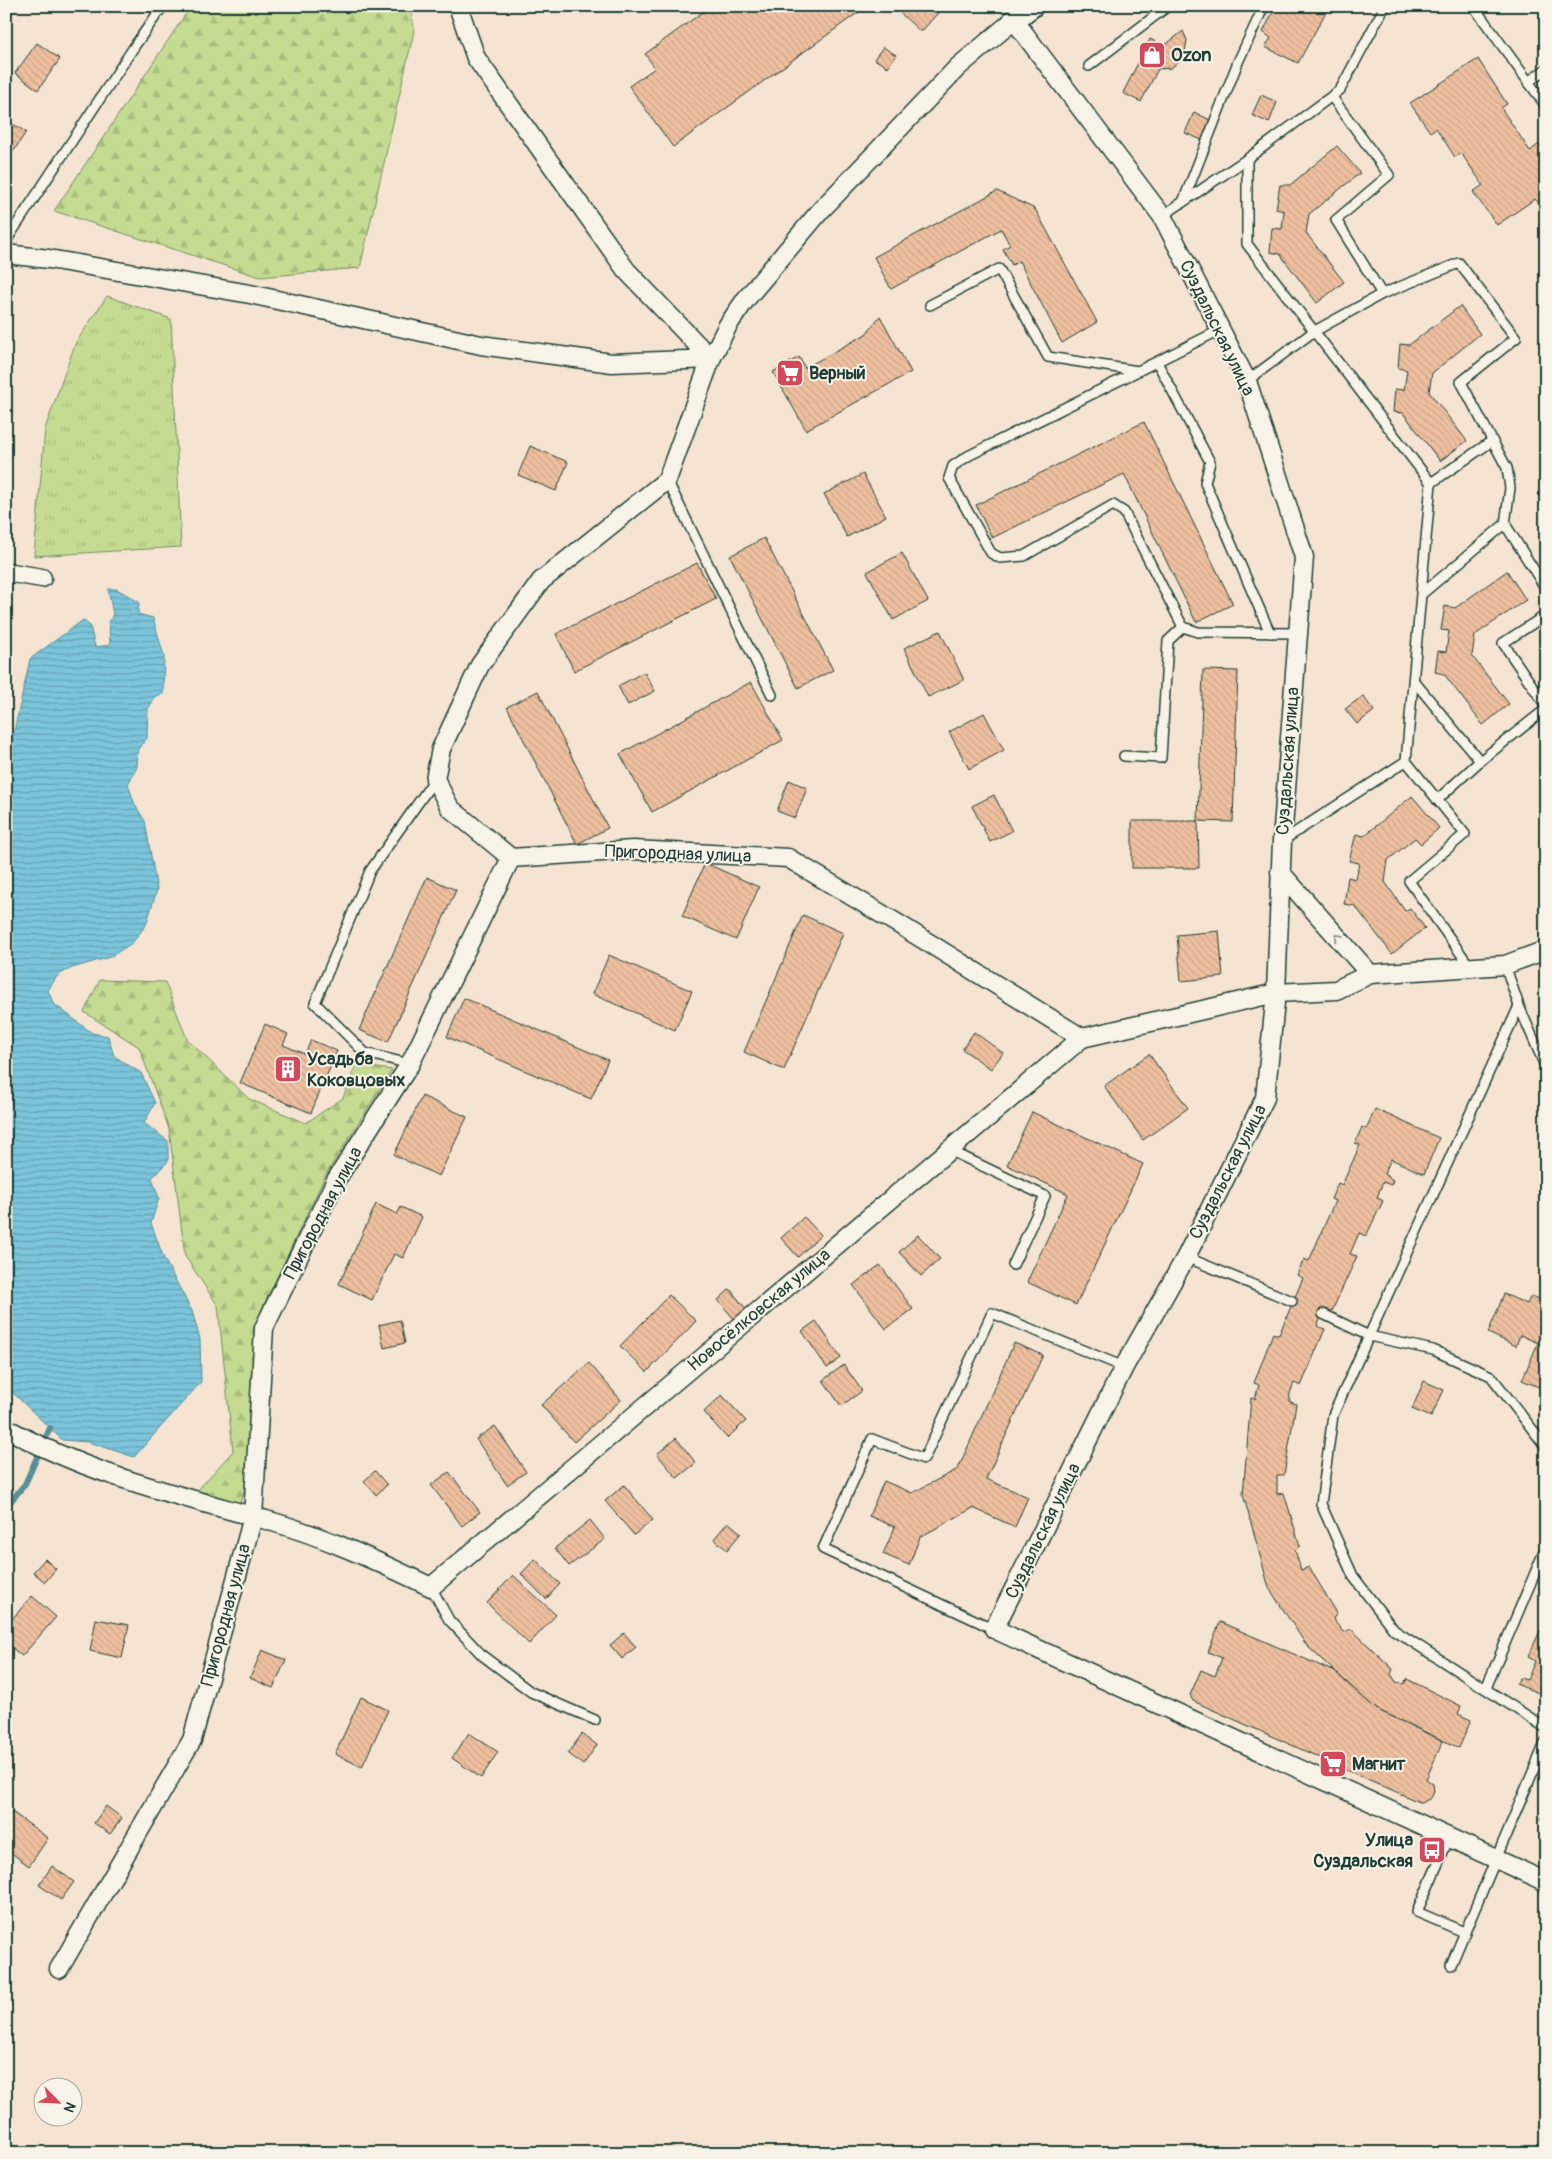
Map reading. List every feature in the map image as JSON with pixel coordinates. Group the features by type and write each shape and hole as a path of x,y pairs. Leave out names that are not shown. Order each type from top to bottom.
{"street":[{"path":"458,6 476,58 626,270 711,359"},
{"path":"511,858 450,808 434,779 441,749 480,665 541,581 667,480 711,359 728,325 746,299 821,210 958,67 1032,6"},
{"name":"Суздальская улица","path":"994,1629 1124,1367 1186,1257 1265,1098 1276,993 1280,872 1304,557 1247,381 1162,216 1014,20"},
{"path":"6,254 50,259 250,294 481,345 612,363 711,359"},
{"path":"6,572 42,578"},
{"name":"Пригородная улица","path":"59,1969 192,1740 253,1517 264,1328 336,1180 410,1064 511,858 633,850 788,858 1082,1038"},
{"path":"1280,872 1370,974 1471,969 1505,965 1546,950"},
{"name":"Новосёлковская улица","path":"431,1587 1082,1038 1276,993 1336,990 1370,974"},
{"path":"6,1428 41,1448 143,1486 253,1517 345,1546 431,1587"},
{"path":"994,1629 1546,1882"}],"lane":[{"path":"6,241 163,6"},
{"path":"1088,66 1168,6"},
{"path":"1183,202 1238,62 1264,6"},
{"path":"1162,216 1247,159 1340,90 1385,6"},
{"path":"1474,7 1546,106"},
{"path":"1528,82 1546,69"},
{"path":"1332,96 1389,174 1336,220 1382,294"},
{"path":"1247,159 1247,244 1431,483 1423,593 1406,761 1465,834 1409,881 1471,969"},
{"path":"1247,381 1314,332 1382,294 1459,263 1516,338 1461,382 1507,468 1510,488 1504,524 1423,593"},
{"path":"930,305 999,269 1048,357 1138,371"},
{"path":"1220,330 968,456 953,466 949,478 991,553 1000,558 1024,556 1113,505 1119,508 1183,627 1198,632 1298,634"},
{"path":"1157,362 1210,462 1204,483 1270,633"},
{"path":"1431,483 1492,441"},
{"path":"667,480 772,695"},
{"path":"1504,524 1546,589"},
{"path":"1437,800 1480,761 1546,707 1503,643 1546,614"},
{"path":"1124,756 1161,758 1168,641 1183,627"},
{"path":"1414,681 1480,761"},
{"path":"1282,841 1406,761"},
{"path":"410,1064 365,1053 315,1003 370,871 434,779"},
{"path":"1505,965 1519,1006 1542,1048 1546,1068"},
{"path":"1519,1006 1333,1414 1321,1504 1353,1576 1394,1630 1546,1728"},
{"path":"950,1150 1045,1196 1013,1265"},
{"path":"1186,1257 1292,1301"},
{"path":"994,1629 823,1549 872,1439 924,1459 992,1313 1124,1367"},
{"path":"1323,1314 1369,1336 1433,1350 1491,1376 1546,1447"},
{"path":"1486,1688 1546,1548"},
{"path":"431,1587 449,1620 483,1656 531,1692 594,1720"},
{"path":"1450,1965 1546,1741"},
{"path":"1449,1838 1417,1912 1464,1932"}],"green space":[{"path":"191,6 411,6 414,31 360,268 260,277 54,211"},
{"path":"107,296 171,319 181,547 34,556 45,429 75,344"},
{"path":"100,980 165,982 187,1039 249,1099 306,1123 343,1098 356,1065 392,1070 326,1174 260,1313 250,1474 240,1503 196,1492 233,1451 218,1306 185,1256 169,1129 139,1047 84,1012"},
{"path":"6,2140 23,2153 6,2153"}],"water":[{"path":"108,589 117,589 139,602 138,614 153,618 164,656 163,694 156,696 148,709 147,738 138,749 137,767 128,784 135,805 145,821 157,890 146,925 132,943 110,957 72,968 58,975 48,990 53,1003 92,1033 108,1036 114,1056 141,1073 155,1103 144,1123 168,1141 168,1161 152,1178 159,1198 151,1223 164,1259 192,1311 200,1339 201,1382 134,1457 88,1442 62,1440 11,1391 6,1392 6,768 30,659 83,620 90,626 95,647 110,645 109,622 113,614"}],"building":[{"path":"711,6 867,6 673,147 629,86 655,68 645,54"},
{"path":"903,6 944,6 921,32 898,11"},
{"path":"1276,6 1329,6 1298,63 1265,47 1271,38 1263,32"},
{"path":"1183,31 1187,40 1184,57 1171,68 1158,69 1141,102 1123,93 1150,39 1164,46"},
{"path":"37,43 60,59 38,90 15,73"},
{"path":"883,47 896,55 888,67 874,59"},
{"path":"1478,59 1507,104 1501,108 1530,151 1539,144 1546,153 1546,211 1535,199 1497,225 1473,192 1483,185 1461,153 1455,157 1436,128 1430,132 1410,103"},
{"path":"1261,95 1277,102 1269,123 1252,115"},
{"path":"1194,112 1210,120 1202,140 1185,133"},
{"path":"6,120 26,132 13,152 6,148"},
{"path":"1337,146 1360,173 1309,214 1306,233 1344,282 1317,303 1280,254 1270,252 1272,228 1282,229 1284,211 1276,209 1280,185 1290,185"},
{"path":"997,191 1035,209 1097,322 1062,343 1019,261 1012,265 1003,249 1010,245 1001,229 891,289 874,257"},
{"path":"1460,306 1480,334 1432,373 1429,392 1467,441 1440,461 1403,413 1393,412 1395,389 1404,390 1407,370 1398,368 1400,344 1409,345"},
{"path":"880,316 911,372 806,430 773,372 799,357 805,368 866,334"},
{"path":"1144,422 1233,604 1196,622 1124,474 992,538 976,505"},
{"path":"530,446 568,462 556,491 518,475"},
{"path":"863,474 886,516 847,537 824,494"},
{"path":"764,538 833,670 798,688 730,556"},
{"path":"902,553 928,601 893,620 867,572"},
{"path":"697,563 716,599 574,671 556,634"},
{"path":"1507,571 1526,600 1475,635 1472,656 1509,704 1483,725 1444,674 1435,672 1438,651 1446,652 1449,631 1441,630 1445,606 1455,608"},
{"path":"940,631 964,680 928,697 904,648"},
{"path":"1203,670 1238,671 1233,822 1198,821"},
{"path":"644,672 655,691 628,705 618,686"},
{"path":"751,682 783,740 652,812 620,754"},
{"path":"538,691 608,828 577,844 507,707"},
{"path":"1363,696 1374,711 1357,724 1345,709"},
{"path":"984,713 1004,750 969,769 949,732"},
{"path":"789,780 807,788 795,818 777,811"},
{"path":"994,795 1012,831 990,842 972,806"},
{"path":"1412,796 1439,828 1421,844 1415,838 1388,860 1385,882 1405,911 1410,908 1425,928 1392,954 1355,906 1344,904 1348,877 1356,879 1359,863 1349,861 1356,834 1364,836"},
{"path":"1132,821 1198,821 1199,868 1132,868"},
{"path":"705,863 759,887 736,940 682,916"},
{"path":"427,877 456,890 388,1042 359,1030"},
{"path":"803,915 843,933 784,1070 744,1052"},
{"path":"1219,931 1223,977 1181,981 1177,935"},
{"path":"609,955 692,991 675,1030 592,994"},
{"path":"464,998 608,1060 591,1099 447,1037"},
{"name":"Усадьба Коковцовых","path":"265,1024 288,1034 283,1045 305,1054 311,1040 337,1051 311,1113 240,1083"},
{"path":"974,1032 1003,1053 991,1069 962,1049"},
{"path":"1149,1054 1188,1108 1143,1140 1104,1086"},
{"path":"422,1096 467,1117 439,1176 394,1155"},
{"path":"1375,1109 1439,1138 1424,1174 1391,1159 1384,1174 1393,1180 1391,1185 1383,1182 1377,1197 1383,1201 1366,1236 1359,1233 1350,1254 1357,1256 1332,1311 1325,1309 1317,1326 1325,1329 1301,1386 1294,1383 1290,1393 1289,1401 1296,1404 1284,1475 1277,1475 1277,1494 1284,1493 1300,1546 1295,1550 1301,1570 1309,1567 1337,1613 1333,1619 1343,1632 1351,1629 1393,1669 1391,1674 1396,1682 1404,1684 1407,1679 1461,1706 1458,1714 1471,1720 1459,1748 1376,1709 1307,1646 1269,1588 1243,1494 1251,1398 1255,1399 1259,1385 1254,1383 1273,1333 1279,1335 1303,1278 1297,1275 1304,1259 1309,1261 1335,1201 1331,1199 1338,1183 1342,1185 1360,1145 1355,1143 1362,1127 1366,1129"},
{"path":"1032,1112 1143,1164 1076,1305 1027,1282 1068,1194 1007,1165"},
{"path":"376,1204 397,1214 401,1207 422,1217 403,1258 394,1254 372,1300 339,1284"},
{"path":"804,1217 821,1235 798,1257 781,1238"},
{"path":"918,1235 940,1259 921,1276 899,1252"},
{"path":"880,1265 913,1309 886,1329 853,1285"},
{"path":"730,1289 746,1309 734,1319 718,1300"},
{"path":"1504,1294 1527,1304 1531,1296 1546,1302 1546,1325 1539,1340 1546,1343 1546,1390 1522,1380 1538,1343 1520,1335 1516,1346 1488,1333"},
{"path":"669,1295 696,1321 647,1372 620,1346"},
{"path":"400,1320 405,1343 384,1348 379,1325"},
{"path":"816,1321 841,1358 827,1368 802,1331"},
{"path":"1014,1343 1043,1355 986,1479 1028,1497 1015,1527 973,1508 920,1537 909,1565 883,1554 895,1527 869,1516 884,1481 912,1493 958,1469"},
{"path":"589,1363 621,1400 574,1442 541,1405"},
{"path":"844,1365 862,1391 841,1406 823,1380"},
{"path":"1424,1381 1444,1390 1431,1417 1412,1409"},
{"path":"722,1395 746,1421 727,1438 704,1412"},
{"path":"495,1426 526,1472 507,1485 476,1439"},
{"path":"676,1438 696,1463 677,1478 657,1454"},
{"path":"375,1471 387,1485 376,1495 364,1481"},
{"path":"449,1472 480,1512 462,1526 431,1485"},
{"path":"624,1485 653,1520 634,1535 605,1501"},
{"path":"590,1520 605,1539 569,1566 555,1548"},
{"path":"728,1522 741,1533 727,1550 714,1539"},
{"path":"45,1559 56,1569 45,1582 33,1572"},
{"path":"535,1559 560,1584 546,1599 521,1574"},
{"path":"513,1575 556,1615 529,1644 487,1603"},
{"path":"32,1596 56,1617 22,1656 6,1643 6,1626"},
{"path":"96,1619 129,1625 122,1658 90,1651"},
{"path":"1220,1622 1335,1672 1376,1709 1443,1741 1426,1779 1433,1784 1434,1792 1431,1798 1421,1803 1193,1701 1190,1695 1201,1670 1215,1676 1222,1658 1208,1652"},
{"path":"1540,1631 1546,1632 1546,1696 1516,1684 1520,1678 1527,1680 1535,1661 1528,1657"},
{"path":"624,1633 636,1647 622,1659 610,1645"},
{"path":"262,1650 286,1660 273,1688 250,1678"},
{"path":"361,1697 388,1710 362,1767 335,1754"},
{"path":"469,1733 498,1752 481,1778 452,1758"},
{"path":"582,1734 597,1745 583,1765 568,1753"},
{"path":"106,1806 122,1818 110,1834 94,1823"},
{"path":"1546,1810 1546,1821 1541,1819"},
{"path":"12,1812 48,1838 29,1866 6,1849 6,1820"},
{"path":"52,1866 74,1882 61,1900 39,1885"}],"waterway":[{"path":"6,1507 25,1484 50,1428"}],"place":[{"name":"Ozon","path":"1152,55"},
{"name":"Верный","path":"790,373"},
{"name":"Усадьба Коковцовых","path":"288,1069"},
{"name":"Магнит","path":"1333,1764"},
{"name":"Улица Суздальская","path":"1432,1850"}]}
